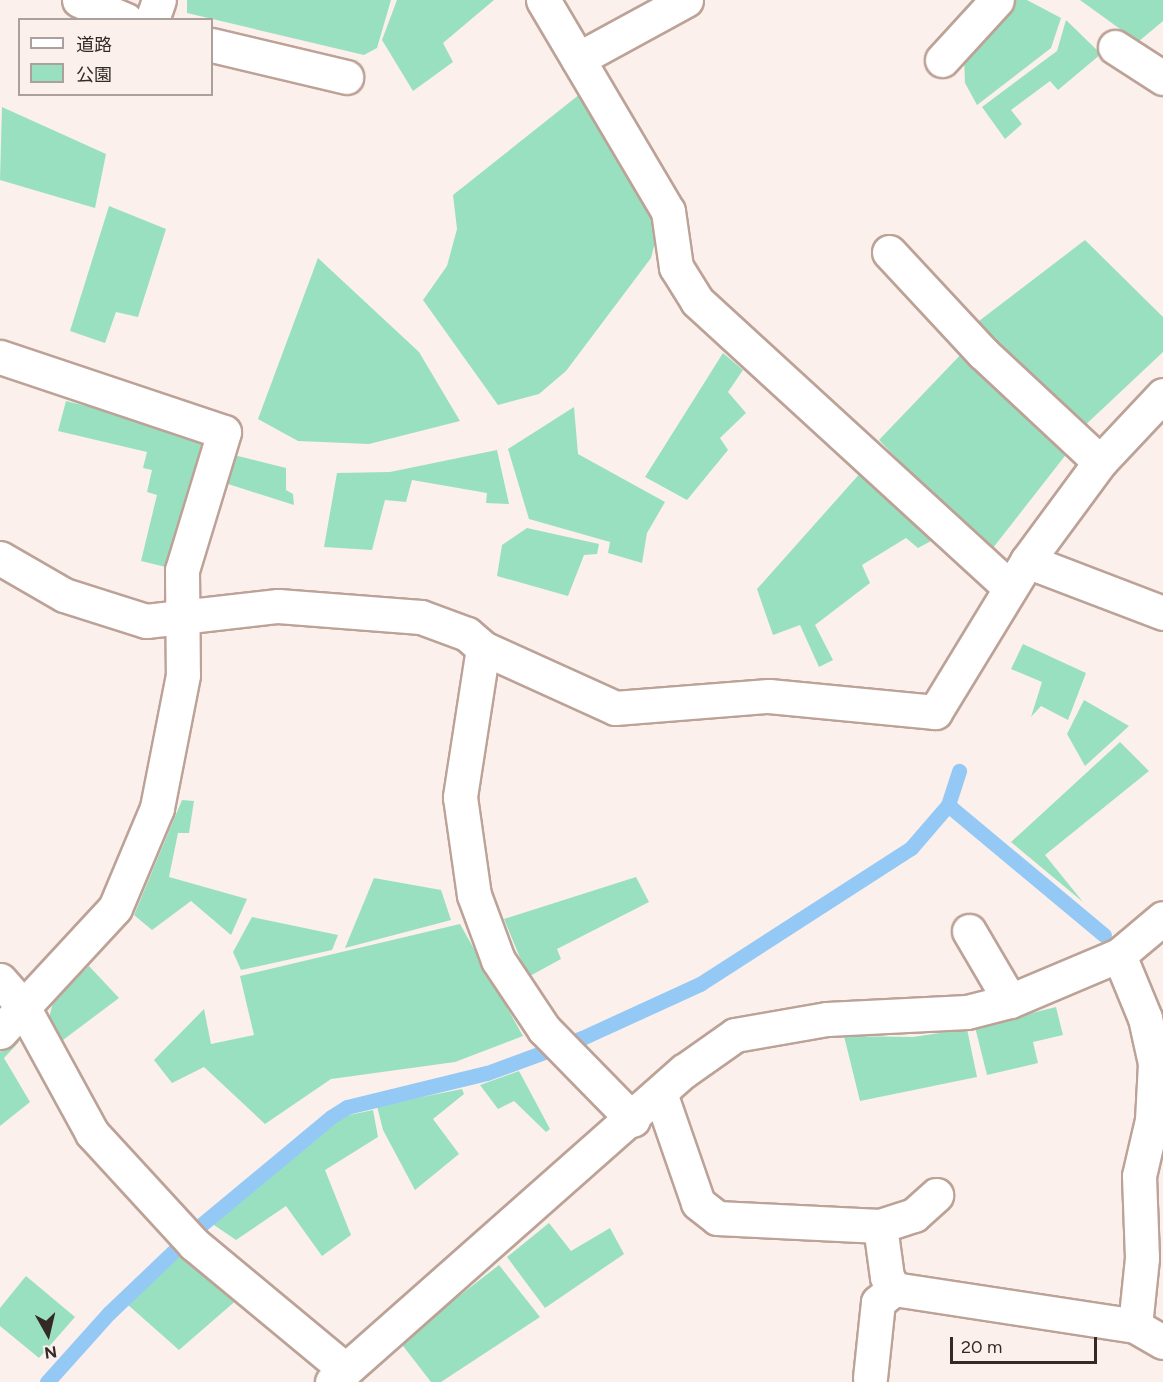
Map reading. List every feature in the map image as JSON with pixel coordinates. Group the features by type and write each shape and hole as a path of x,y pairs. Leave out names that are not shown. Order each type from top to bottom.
{"street":[{"path":"79,0 121,18"},
{"path":"152,18 159,0"},
{"path":"543,0 668,211 676,267 697,301 1018,574 1163,613"},
{"path":"578,59 686,0"},
{"path":"942,60 997,0"},
{"path":"213,45 346,77"},
{"path":"1114,47 1163,78"},
{"path":"889,252 983,353 1100,462"},
{"path":"0,357 224,432 182,570 183,675 148,828 115,908 22,1005 0,1032"},
{"path":"0,558 64,595 146,621 183,613 278,606 421,617 466,633 483,648 615,708 769,696 935,712 1018,574 1100,462 1163,395"},
{"path":"483,648 460,797 464,848 498,960 555,1041 633,1120"},
{"path":"0,980 22,1005 92,1133 185,1234 339,1376 633,1120 660,1093 735,1035 827,1019 967,1012 1010,1001 1119,955 1163,918"},
{"path":"969,931 1010,1001"},
{"path":"1119,955 1145,1018 1155,1063 1152,1120 1139,1176 1142,1258 1135,1326"},
{"path":"660,1093 699,1203 717,1218 880,1226 914,1215 936,1195"},
{"path":"880,1226 887,1278 894,1289"},
{"path":"870,1378 878,1302 894,1289 1135,1326 1163,1342"}],"green space":[{"path":"187,0 391,0 377,48 364,55 187,13"},
{"path":"397,0 494,0 443,43 453,62 413,91 382,40"},
{"path":"1015,0 1027,0 1061,18 1051,48 977,105 965,83 964,57"},
{"path":"1080,0 1163,0 1163,21 1138,42"},
{"path":"1066,20 1101,54 1058,90 1050,81 1011,110 1022,124 1005,139 982,107 1057,51"},
{"path":"580,94 659,227 651,258 566,371 539,394 498,405 423,300 447,266 457,229 453,195"},
{"path":"2,107 106,154 95,208 0,180"},
{"path":"109,206 166,229 138,317 116,312 105,343 70,331"},
{"path":"1085,240 1163,317 1163,352 1080,430 975,324"},
{"path":"318,258 419,352 460,421 369,444 298,441 258,419"},
{"path":"966,349 1068,452 989,553 879,440"},
{"path":"723,353 743,370 728,392 746,413 720,438 728,450 687,500 645,477"},
{"path":"66,401 192,432 202,441 170,568 141,561 157,495 147,492 152,470 143,468 147,452 58,431"},
{"path":"574,407 578,454 665,502 647,533 642,563 608,553 610,542 529,519 508,449"},
{"path":"497,450 509,504 486,503 487,493 412,480 406,502 385,500 372,550 324,547 337,473 390,472"},
{"path":"234,455 286,468 286,490 293,494 294,505 225,483"},
{"path":"863,470 931,541 918,548 906,538 862,565 870,583 815,625 833,660 819,667 800,625 773,635 757,589"},
{"path":"527,528 599,544 597,554 584,555 568,596 497,576 502,545"},
{"path":"1023,644 1086,673 1068,720 1041,706 1031,717 1042,682 1011,669"},
{"path":"1084,700 1129,726 1085,766 1067,734"},
{"path":"1120,742 1149,771 1045,855 1083,902 1011,842"},
{"path":"182,800 194,801 189,833 178,833 169,877 247,899 231,935 191,901 152,930 134,915"},
{"path":"636,877 649,902 557,949 561,959 528,977 504,919"},
{"path":"374,878 441,890 451,920 345,948"},
{"path":"252,917 338,935 332,950 241,970 233,952"},
{"path":"460,924 523,1036 455,1062 331,1079 265,1124 204,1067 172,1083 154,1060 204,1009 211,1044 254,1035 240,976"},
{"path":"89,966 119,998 59,1043 49,1018 54,998"},
{"path":"1056,1007 1063,1035 1033,1042 1038,1063 987,1075 975,1027"},
{"path":"967,1029 977,1077 860,1101 844,1036 913,1037"},
{"path":"10,1038 19,1042 4,1058 30,1102 0,1126 0,1052"},
{"path":"519,1071 550,1129 546,1132 514,1101 498,1109 480,1085"},
{"path":"462,1089 464,1094 433,1119 459,1154 415,1190 383,1130 377,1106"},
{"path":"373,1110 378,1137 325,1170 351,1235 322,1256 286,1206 236,1240 211,1223 345,1116"},
{"path":"549,1223 571,1251 610,1228 624,1254 545,1308 507,1257"},
{"path":"179,1255 219,1276 239,1298 179,1350 127,1304"},
{"path":"499,1265 540,1317 441,1382 431,1382 400,1342"},
{"path":"26,1276 75,1317 39,1358 0,1326 0,1308"}],"waterway":[{"path":"47,1382 109,1313 201,1225 331,1117 347,1107 487,1073 582,1038 700,984 911,848 948,805 959,771"},
{"path":"948,805 1104,935"}]}
